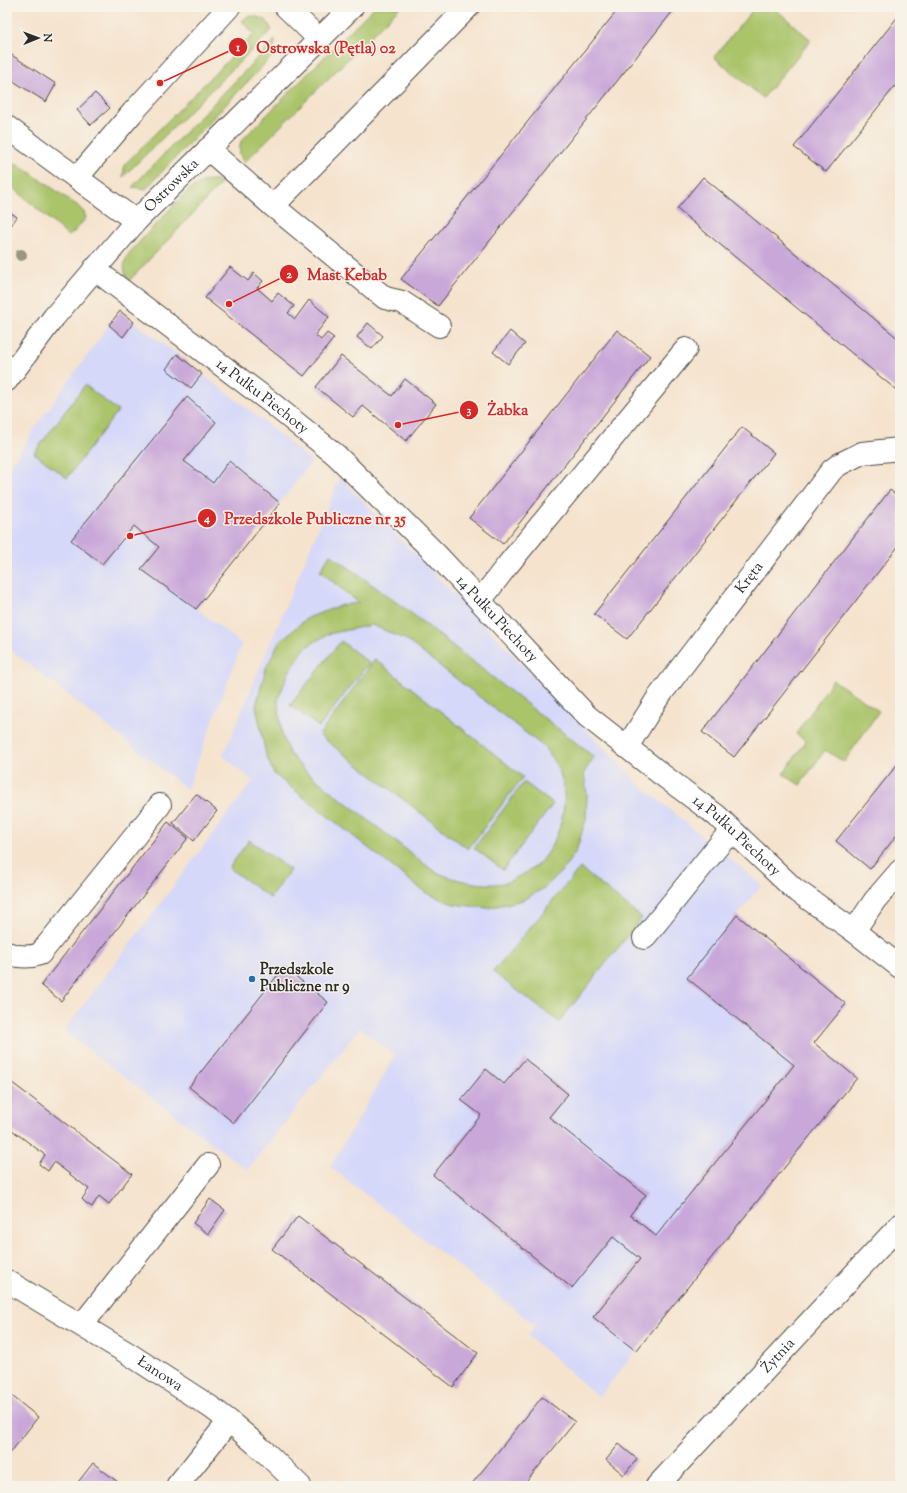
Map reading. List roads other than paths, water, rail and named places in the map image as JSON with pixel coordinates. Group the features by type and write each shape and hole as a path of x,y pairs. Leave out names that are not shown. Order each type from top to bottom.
{"street":[{"path":"78,178 133,112 229,7"},
{"path":"286,7 320,39"},
{"name":"Ostrowska","path":"7,380 54,317 136,222 352,7"},
{"path":"273,206 468,7"},
{"path":"7,127 136,222"},
{"path":"208,149 273,206 385,298 402,302 439,326"},
{"name":"14 Pułku Piechoty","path":"94,269 269,401 336,455 436,554 587,716 716,815 794,888 854,931 900,967"},
{"path":"480,601 506,567 686,349"},
{"name":"Kręta","path":"627,747 657,698 832,470 840,464 862,453 900,449"},
{"path":"7,953 16,956 32,957 40,954 160,805"},
{"path":"644,938 723,840 736,834"},
{"path":"854,931 875,900 900,871"},
{"path":"82,1325 208,1165"},
{"name":"Żytnia","path":"657,1486 900,1225"},
{"name":"Łanowa","path":"8,1283 82,1325 202,1401 229,1421 264,1451 300,1486"},
{"path":"177,1486 229,1421"}],"place":[{"name":"Ostrowska (Pętla) 02","path":"160,83"},
{"name":"Mast Kebab","path":"229,304"},
{"name":"Żabka","path":"398,425"},
{"name":"Przedszkole Publiczne nr 35","path":"130,536"},
{"name":"Przedszkole Publiczne nr 9","path":"252,979"}]}
